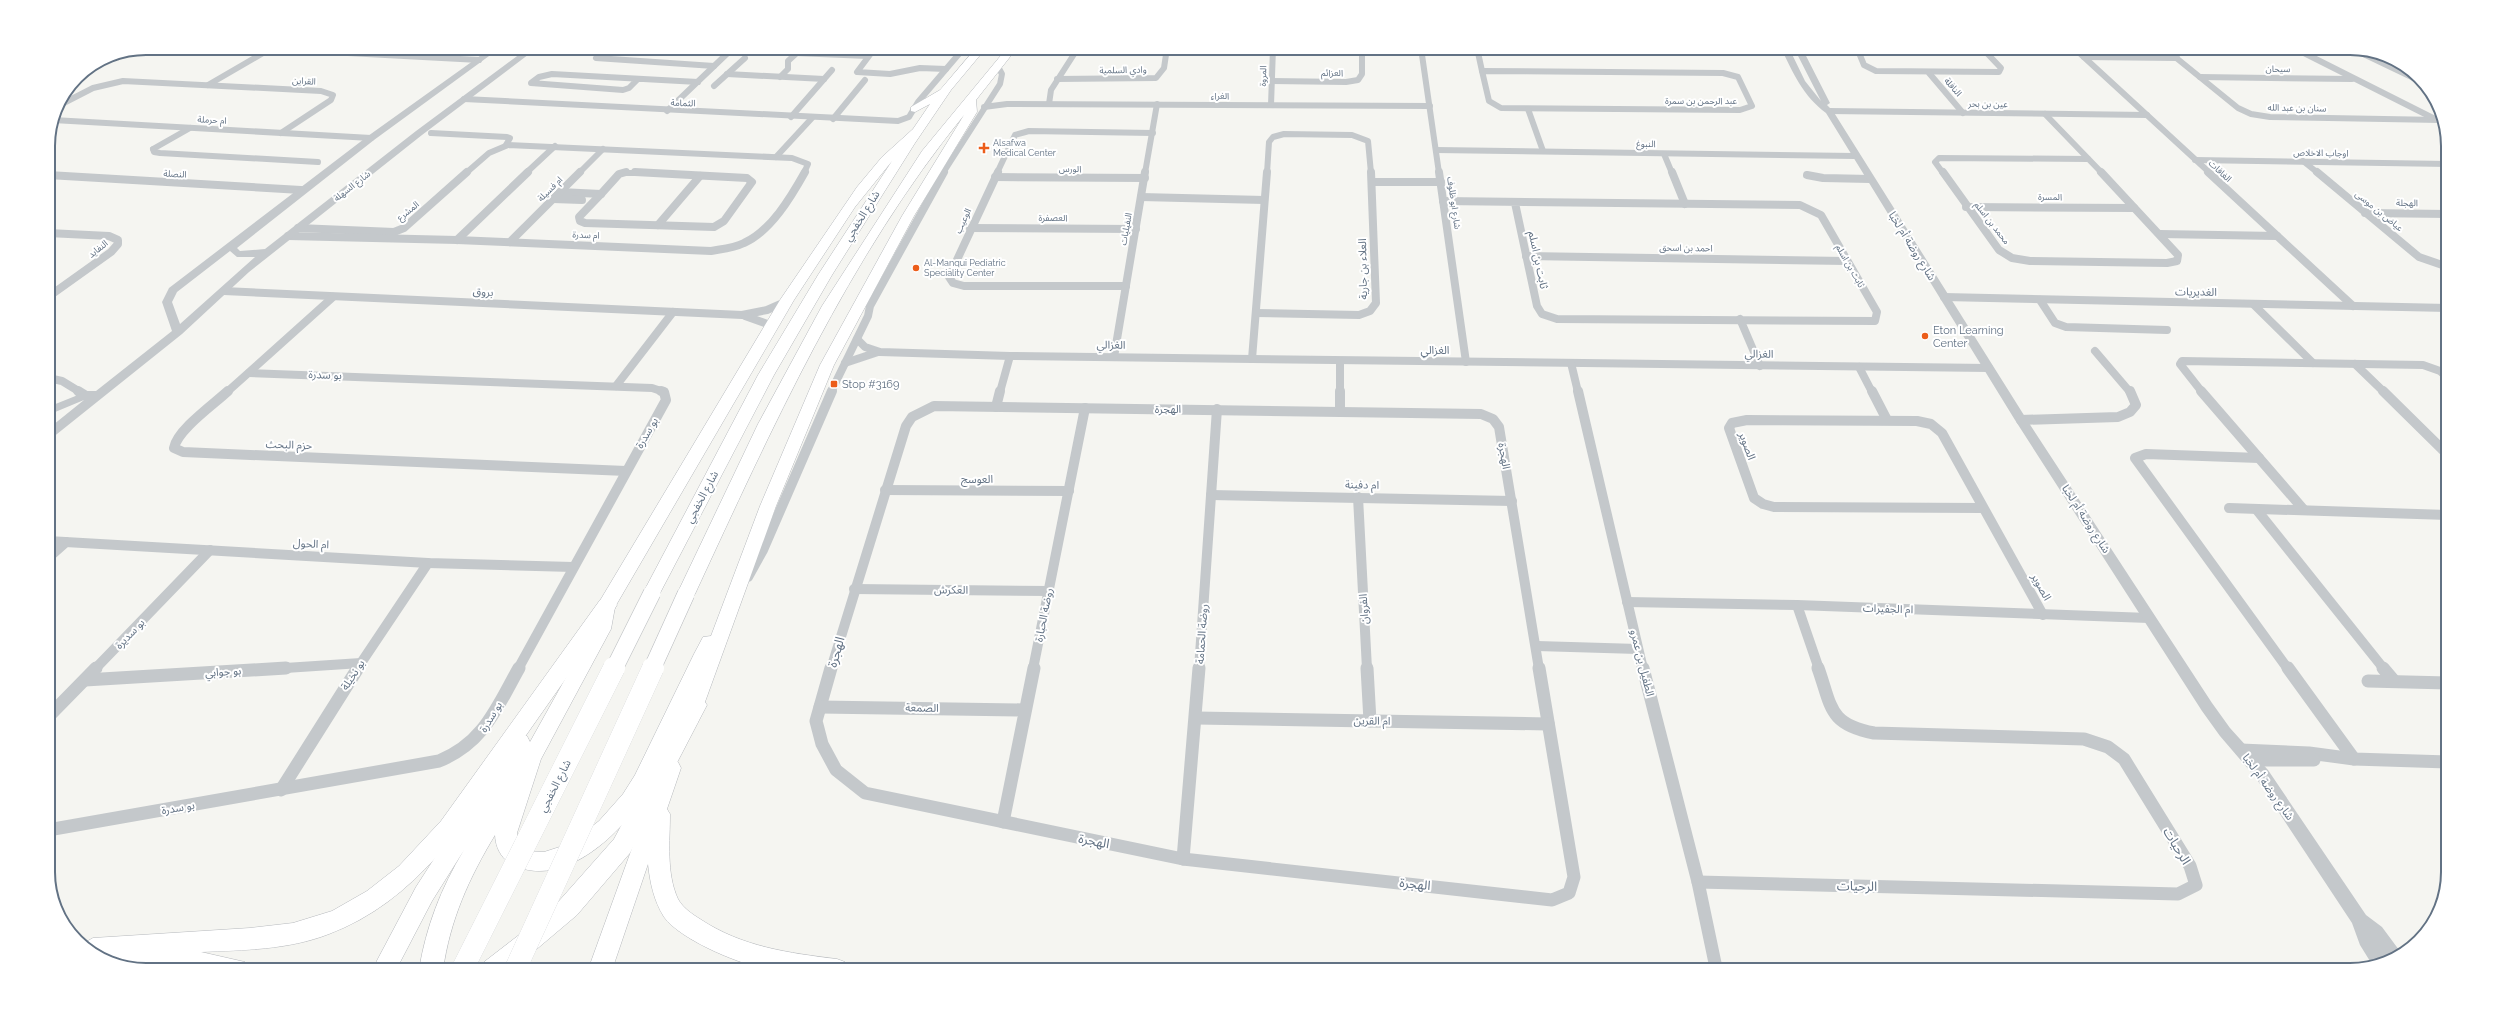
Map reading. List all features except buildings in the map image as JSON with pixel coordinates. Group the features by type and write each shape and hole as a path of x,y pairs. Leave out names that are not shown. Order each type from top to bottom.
{"highway":[{"name":"شارع الخفجي","path":"466,963 652,593 766,375 825,275 916,132 968,55"},
{"path":"926,154 934,137 975,78 995,55"},
{"name":"شارع الخفجي","path":"518,963 686,594 766,424 829,306 926,154 1006,55"},
{"path":"915,109 947,88"},
{"path":"602,963 659,799 736,598 768,506 827,365 859,304 912,210 971,112 970,100"},
{"path":"387,963 406,925 444,860 607,605 783,303 863,184 895,149 916,132"},
{"path":"859,304 858,318 860,335"},
{"path":"531,759 506,833 506,842 509,850 519,858 534,863 546,862 558,859 582,848 619,813 640,786 689,681 736,598"},
{"path":"432,963 441,920 458,882 531,759 602,629 606,618 607,605"},
{"path":"96,949 249,939 294,933 336,920 385,892 420,862 450,828 607,605"},
{"path":"501,963 537,936 568,908 622,846 696,705"},
{"path":"659,799 658,856 662,883 672,910 702,935 730,948 791,963"},
{"path":"126,961 158,963"}],"street":[{"path":"66,102 93,88 115,82 208,85 260,55"},
{"path":"404,55 480,60"},
{"path":"178,332 166,302 173,290 301,190 487,55"},
{"name":"شارع السهلة","path":"55,429 110,384 178,332 245,270 464,99 524,55"},
{"path":"597,55 596,58 601,60 714,66"},
{"path":"667,112 726,55"},
{"path":"780,77 788,69 787,63 794,55"},
{"path":"831,55 868,56"},
{"path":"915,109 918,102 946,69 964,55"},
{"path":"1049,104 1051,90 1073,55"},
{"name":"وادي السلمية","path":"1057,79 1156,78 1164,68 1167,55"},
{"name":"المروة","path":"1271,105 1273,55"},
{"name":"العزائم","path":"1272,81 1346,82 1358,80 1362,74 1362,55"},
{"name":"شارع ابو ظلوف","path":"1423,55 1466,362"},
{"name":"عبد الرحمن بن سمرة","path":"1479,55 1482,71 1492,104 1501,108 1740,110 1750,108 1753,104 1738,77 1723,73 1482,71"},
{"name":"شارع روضة أم لخبا","path":"1788,55 1801,81 1815,101 1828,110"},
{"name":"شارع روضة أم لخبا","path":"1801,55 1828,110 1855,156 2149,618 2216,719 2251,760 2360,920 2376,933 2391,953"},
{"name":"النافلة","path":"1860,55 1864,65 1870,70 1929,73 1999,72 2001,68 1989,55"},
{"name":"سنان بن عبد الله","path":"2173,55 2238,108 2260,116 2437,120"},
{"name":"سنان بن عبد الله","path":"2308,55 2437,120"},
{"path":"868,56 857,70 858,72 890,74 920,68 946,69"},
{"path":"2084,57 2177,58"},
{"name":"الغافات","path":"2084,57 2353,306"},
{"path":"714,86 745,58"},
{"path":"2373,58 2404,73"},
{"path":"736,598 763,550 845,363 860,335 868,316 870,306 933,188 1002,79 1002,74 997,65"},
{"path":"792,117 832,70"},
{"name":"النافلة","path":"1929,73 1964,113"},
{"path":"638,79 629,88 623,90 531,83 539,77 552,74 698,82"},
{"path":"727,74 824,79"},
{"name":"سيحان","path":"2200,77 2356,79"},
{"path":"833,119 865,80"},
{"name":"القراين","path":"208,85 321,91 333,95 331,100 281,133"},
{"name":"الغراء","path":"991,98 1010,104"},
{"name":"الثمامة","path":"464,99 667,112 901,121 908,118 915,109"},
{"name":"الغراء","path":"984,108 1010,104 1430,106"},
{"name":"النفيليات","path":"1114,357 1157,104"},
{"path":"1528,109 1543,151"},
{"name":"عين بن بحر","path":"1828,110 2147,115"},
{"name":"محمد بن اسلم","path":"2045,114 2160,234 2178,255 2177,261 2161,263 2021,260 1999,250 1935,165 1936,160 1949,157 2088,159"},
{"path":"776,157 812,118"},
{"name":"ام حرملة","path":"59,120 371,138"},
{"path":"153,149 156,143 182,127"},
{"path":"153,149 190,128"},
{"name":"الوعيب","path":"1126,286 958,285 950,281 949,277 970,228 1013,138 1023,132 1153,132"},
{"path":"431,133 508,136 510,138 506,145 508,145"},
{"name":"العلاء بن جارية","path":"1252,359 1269,142 1273,137 1284,134 1352,135 1362,137 1368,141 1372,182 1376,303 1370,311 1359,315 1256,314"},
{"name":"المشرع","path":"298,228 394,232 404,228 489,153 508,145"},
{"name":"ام سدرة","path":"288,236 457,240 711,251 750,241 762,231 805,176 808,164 792,158 508,145"},
{"path":"457,240 555,146"},
{"path":"153,149 154,152 160,153 318,162"},
{"name":"ام فسيلة","path":"510,242 603,149"},
{"name":"النبوغ","path":"1436,150 1855,156"},
{"path":"1664,154 1685,204"},
{"name":"اوجاب الاخلاص","path":"2195,160 2441,164"},
{"name":"عياض بن موسى","path":"2303,162 2419,257 2441,266"},
{"path":"625,172 747,178 752,182 719,226 709,227 585,223 580,221 580,217 601,194 619,174 625,172"},
{"name":"النصلة","path":"55,175 301,190"},
{"path":"1807,175 1823,178 1870,179"},
{"path":"658,225 700,176"},
{"name":"الورس","path":"995,177 1145,178"},
{"path":"1372,182 1441,182"},
{"path":"560,192 601,194"},
{"path":"1141,197 1264,200"},
{"path":"553,199 596,200"},
{"name":"ثابت بن اسلم","path":"1443,201 1800,205 1813,209 1821,215 1846,261 1877,312 1876,321 1558,319 1542,314 1537,306 1515,203"},
{"name":"المسرة","path":"1966,207 2134,208"},
{"name":"الهجلة","path":"2365,213 2441,214"},
{"name":"العصفرة","path":"970,228 1136,229"},
{"path":"386,239 394,232"},
{"name":"النفايد","path":"55,233 110,236 118,240 118,244 111,252 55,292"},
{"path":"2160,234 2277,236"},
{"path":"233,242 232,250 239,254 256,254 271,250"},
{"name":"احمد بن اسحق","path":"1526,256 1846,261"},
{"path":"205,264 236,259 244,262 245,270"},
{"name":"بروق","path":"224,291 742,315 767,310 783,303"},
{"name":"حزم البحث","path":"333,297 178,437 174,448 183,452 626,472"},
{"name":"الغديريات","path":"1944,297 2251,305 2441,308"},
{"path":"2040,300 2055,322 2066,328 2167,330"},
{"path":"2251,305 2309,363"},
{"path":"616,386 673,312"},
{"name":"بروق","path":"742,315 770,325"},
{"path":"1740,319 1760,366"},
{"name":"الغزالي","path":"860,335 860,344 869,349 880,352 1010,356 1989,368"},
{"path":"2022,420 2109,417 2130,412 2136,404 2133,395 2095,351"},
{"name":"الغزالي","path":"845,363 880,352"},
{"path":"996,407 1010,356"},
{"path":"2304,510 2180,364 2186,360 2423,365 2441,372"},
{"path":"1340,361 1340,411"},
{"name":"الطفيل بن عمرو","path":"1571,363 1638,649 1698,882 1715,963"},
{"path":"2355,364 2441,449"},
{"path":"1859,367 1888,420"},
{"name":"بو سدرة","path":"55,829 430,764 464,749 483,732 664,404 666,396 657,389 616,386 249,373"},
{"path":"55,380 62,381 86,396"},
{"name":"شارع السهلة","path":"55,408 86,396 110,384"},
{"name":"الهجرة","path":"934,406 996,407 1481,414 1494,418 1499,427 1512,501 1574,877 1569,893 1552,900 1183,859 865,793 836,770 822,744 816,721 884,490 906,426 912,417 934,406"},
{"name":"روضة الحبارة","path":"1003,822 1085,408"},
{"name":"روضة الحمامة","path":"1183,859 1196,718 1217,409"},
{"name":"الصوير","path":"1982,508 1774,507 1763,504 1754,498 1729,428 1732,423 1746,420 1888,420 1922,421 1940,430 1982,508 2043,615"},
{"path":"2259,458 2146,454 2135,458 2354,759"},
{"name":"العوسج","path":"884,490 1068,491"},
{"name":"ام دفينة","path":"1211,494 1512,501"},
{"name":"الفروان","path":"1358,497 1370,721"},
{"path":"2229,508 2441,515"},
{"path":"2256,509 2394,682"},
{"name":"ام الحول","path":"55,541 428,562 573,567"},
{"path":"55,552 66,542"},
{"name":"بو سديرة","path":"55,710 210,550"},
{"name":"بو نخيلة","path":"281,790 361,663 428,562"},
{"name":"العكرش","path":"854,590 1049,591"},
{"name":"ام الجفيرات","path":"1627,602 1797,605 2149,618"},
{"name":"الرحيات","path":"1698,882 2178,894 2196,885 2190,866 2124,760 2108,747 2084,739 1874,733 1853,729 1835,716 1797,605"},
{"path":"1536,646 1638,649"},
{"name":"بو جوابي","path":"85,680 361,663"},
{"path":"2368,681 2441,683"},
{"name":"الصمعة","path":"820,707 1025,710"},
{"name":"ام القرين","path":"1196,718 1548,724"},
{"path":"2241,750 2309,753 2354,759 2441,762"},
{"path":"2251,760 2340,758"},
{"name":"شارع روضة أم لخبا","path":"2360,920 2366,939 2378,958"}],"place":[{"name":"Alsafwa Medical Center","path":"984,148"},
{"name":"Al-Manqui Pediatric Speciality Center","path":"916,268"},
{"name":"Eton Learning Center","path":"1925,336"},
{"name":"Stop #3169","path":"834,384"}]}
